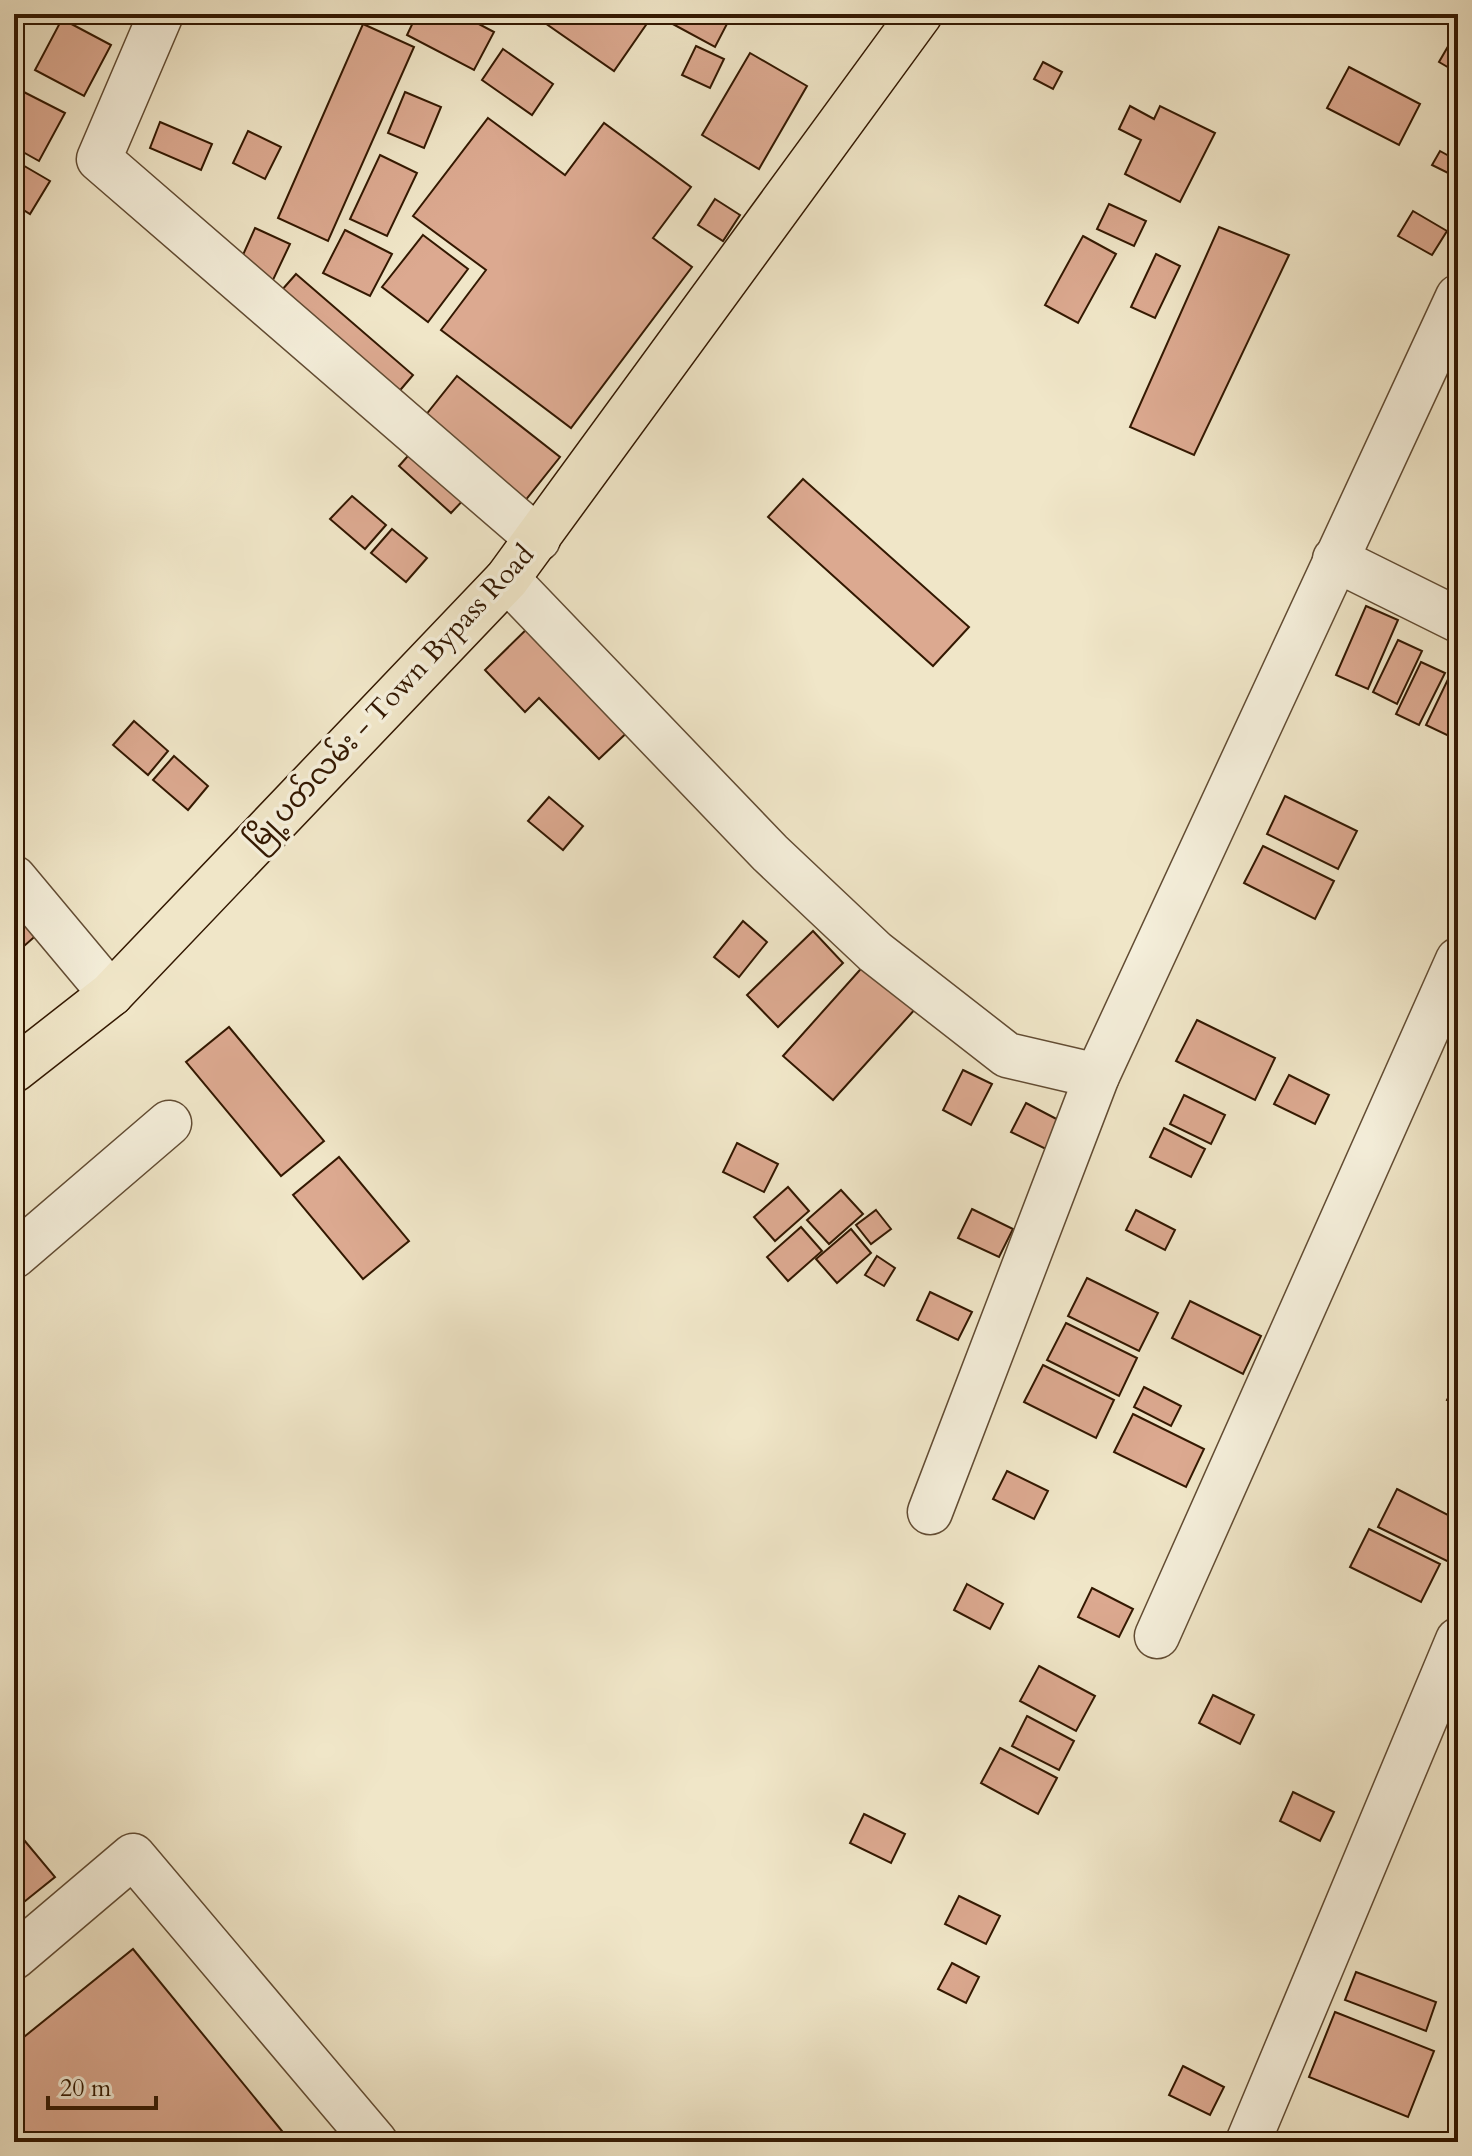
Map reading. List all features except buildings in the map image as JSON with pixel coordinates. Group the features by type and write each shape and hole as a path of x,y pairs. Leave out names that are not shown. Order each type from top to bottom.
{"main road":[{"name":"မြို့ပတ်လမ်း - Town Bypass Road","path":"14,1070 111,994 507,579 920,14"}],"street":[{"path":"161,14 99,159 538,539"},
{"path":"930,1512 1097,1076 1458,297"},
{"path":"1335,559 1458,620"},
{"path":"507,579 770,853 875,952 1007,1055 1097,1076"},
{"path":"14,878 111,994"},
{"path":"1157,1636 1458,960"},
{"path":"14,1256 169,1123"},
{"path":"1248,2142 1458,1640"},
{"path":"14,1957 133,1856 375,2142"}]}
